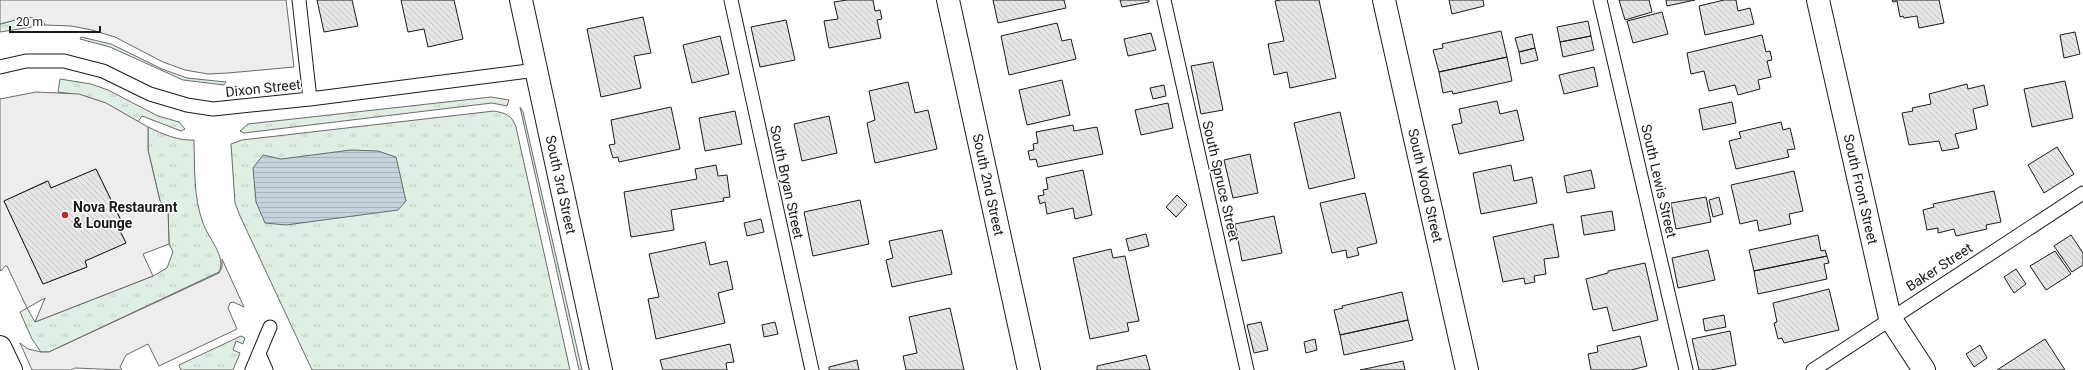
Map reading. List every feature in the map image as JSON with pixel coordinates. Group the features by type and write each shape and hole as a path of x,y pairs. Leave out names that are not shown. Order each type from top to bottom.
{"street":[{"name":"South 3rd Street","path":"521,0 601,370"},
{"name":"South 2nd Street","path":"948,0 1029,370"},
{"name":"South Wood Street","path":"1384,0 1467,370"},
{"name":"South Front Street","path":"1818,0 1890,318 1924,370"},
{"path":"0,347 11,370"}],"lane":[{"path":"299,0 310,99"},
{"name":"South Bryan Street","path":"731,0 812,370"},
{"name":"South Spruce Street","path":"1164,0 1247,370"},
{"name":"South Lewis Street","path":"1600,0 1686,370"},
{"name":"Dixon Street","path":"0,67 26,61 64,61 102,71 150,94 187,105 213,109 310,99 536,70"},
{"name":"Baker Street","path":"1813,370 2083,192"},
{"path":"252,370 270,327"},
{"path":"259,354 266,370"}],"green space":[{"path":"27,17 42,19 45,25 0,32 0,24"},
{"path":"81,37 111,44 162,69 187,78 226,82 224,85 183,80 110,47 80,39"},
{"path":"60,79 91,84 108,90 158,116 179,122 185,129 181,131 142,116 138,122 100,102 70,93 58,92"},
{"path":"491,97 509,100 507,106 492,103 244,133 240,131 248,124"},
{"path":"520,107 523,112 582,370 579,370"},
{"path":"494,111 508,115 516,127 570,370 312,370 235,203 231,144 242,140"},
{"path":"148,127 176,138 194,140 195,182 198,203 205,229 221,260 219,272 49,352 41,352 32,339 20,312 27,308 35,322 153,276 167,268 173,252 169,244 168,209 160,201 148,150"},
{"path":"241,336 245,338 243,344 236,341 233,350 240,353 233,370 181,370 179,365"}],"shaded area":[{"path":"0,0 286,0 294,67 208,74 185,70 163,62 115,37 92,30 71,26 45,25 42,19 27,17 0,24"},
{"path":"36,92 79,94 106,103 148,127 148,150 160,201 168,209 169,244 143,254 153,276 35,322 45,298 27,308 7,266 5,266 1,271 0,269 0,99","holes":["96,169 125,228 120,231 126,243 85,261 87,267 43,284 4,201 47,181 51,188"]},
{"path":"351,150 378,151 396,157 406,201 398,210 286,225 265,223 256,202 253,168 263,155 281,159"},
{"path":"222,259 244,307 233,302 230,303 228,308 237,329 159,366 148,344 126,355 120,367 122,370 75,368 71,370 32,370 20,343 28,349 49,352 219,273 222,267"}],"building":[{"path":"317,0 352,0 358,26 324,32"},
{"path":"401,0 454,0 463,39 428,47 424,29 408,32"},
{"path":"847,0 873,0 875,11 880,10 882,19 877,20 881,38 829,48 824,21 838,19 834,2"},
{"path":"993,0 1064,0 1066,8 998,23"},
{"path":"1120,0 1149,0 1149,2 1122,7"},
{"path":"1319,0 1336,78 1290,88 1287,72 1274,75 1268,44 1284,41 1275,1"},
{"path":"1449,0 1483,0 1484,6 1452,14"},
{"path":"1619,0 1649,0 1652,12 1625,20"},
{"path":"1666,0 1695,0 1667,6"},
{"path":"1724,0 1736,0 1738,11 1750,8 1754,24 1705,35 1699,6"},
{"path":"1892,0 1939,0 1944,23 1919,28 1917,16 1904,18 1903,16 1900,17 1897,1 1893,2"},
{"path":"1662,12 1668,34 1633,43 1627,21"},
{"path":"643,17 651,53 634,56 641,88 601,97 587,29"},
{"path":"786,20 795,60 760,67 751,27"},
{"path":"1588,21 1591,36 1560,42 1557,27"},
{"path":"1057,23 1062,41 1071,39 1076,59 1009,75 1001,36"},
{"path":"1501,31 1507,57 1439,72 1433,50 1443,48 1442,44"},
{"path":"2075,32 2080,54 2064,58 2060,35"},
{"path":"1151,33 1156,50 1128,56 1124,39"},
{"path":"1532,34 1535,48 1519,52 1515,38"},
{"path":"1762,35 1766,52 1770,51 1772,60 1767,61 1771,77 1758,80 1760,89 1738,95 1735,85 1709,91 1704,71 1691,74 1687,53"},
{"path":"720,36 729,74 692,83 683,45"},
{"path":"1591,36 1594,50 1563,57 1560,42"},
{"path":"1535,48 1538,60 1521,64 1519,52"},
{"path":"1507,57 1512,81 1453,94 1452,91 1443,93 1439,72"},
{"path":"1213,62 1223,110 1201,114 1191,66"},
{"path":"1594,67 1598,86 1564,94 1559,75"},
{"path":"1062,80 1070,115 1027,125 1019,90"},
{"path":"2065,81 2073,118 2032,127 2024,89"},
{"path":"908,82 915,113 928,110 937,149 875,163 867,123 875,120 869,91"},
{"path":"1967,84 1968,89 1984,85 1988,105 1973,109 1977,129 1955,134 1959,148 1942,151 1939,141 1909,145 1902,113 1913,111 1912,108 1931,104 1929,94"},
{"path":"1164,85 1166,96 1153,99 1150,88"},
{"path":"1497,101 1500,114 1517,110 1524,140 1459,154 1452,125 1462,123 1459,109"},
{"path":"1732,102 1736,123 1703,130 1699,109"},
{"path":"1168,103 1173,128 1141,135 1135,110"},
{"path":"671,107 680,149 619,162 618,157 613,158 609,145 615,144 611,120"},
{"path":"735,111 742,144 705,151 699,118"},
{"path":"1340,112 1355,178 1309,189 1294,123"},
{"path":"829,116 837,153 802,161 794,124"},
{"path":"1781,122 1783,130 1790,128 1795,149 1787,150 1789,157 1736,169 1729,141 1741,138 1739,132"},
{"path":"1073,125 1074,131 1097,127 1103,154 1038,167 1036,159 1030,160 1028,151 1034,150 1033,144 1038,143 1036,132"},
{"path":"2057,147 2074,174 2044,193 2028,165"},
{"path":"1250,154 1258,193 1233,198 1224,160"},
{"path":"716,165 718,176 727,175 730,197 723,198 724,201 671,210 674,230 631,237 624,192 697,179 695,169"},
{"path":"1511,165 1514,181 1532,177 1537,203 1481,214 1473,173"},
{"name":"Nova Restaurant & Lounge","path":"96,169 125,229 120,231 126,243 85,261 87,267 43,284 4,201 48,181 51,188"},
{"path":"1083,170 1092,215 1075,219 1073,208 1047,214 1045,202 1040,204 1038,196 1044,195 1043,190 1048,189 1046,178"},
{"path":"1591,170 1595,188 1567,193 1564,176"},
{"path":"1794,171 1803,211 1789,214 1791,224 1759,231 1757,220 1740,224 1731,185"},
{"path":"1994,191 2001,222 1986,225 1987,229 1956,236 1954,229 1938,233 1938,228 1927,230 1923,210 1934,207 1933,204"},
{"path":"1365,193 1377,243 1357,248 1359,255 1347,258 1346,250 1332,253 1320,203"},
{"path":"1177,195 1187,205 1176,217 1166,207"},
{"path":"1706,197 1711,222 1676,229 1671,203"},
{"path":"1719,197 1723,214 1713,217 1709,200"},
{"path":"860,200 869,244 813,256 804,212"},
{"path":"1612,211 1615,230 1584,235 1581,216"},
{"path":"1274,216 1282,253 1242,261 1235,224"},
{"path":"761,219 764,232 747,236 744,223"},
{"path":"1553,224 1559,257 1544,259 1546,274 1534,276 1535,282 1525,284 1524,278 1503,282 1493,237"},
{"path":"942,230 952,274 892,287 886,260 893,258 889,241"},
{"path":"1146,234 1149,246 1129,251 1126,239"},
{"path":"1818,235 1821,251 1825,250 1827,256 1754,271 1749,250"},
{"path":"2071,235 2083,253 2083,265 2072,272 2054,246"},
{"path":"705,242 710,265 727,261 733,289 718,293 725,323 656,339 648,299 659,297 649,254"},
{"path":"1111,249 1113,258 1125,256 1139,321 1127,323 1129,331 1090,339 1073,258"},
{"path":"1708,250 1715,280 1678,288 1672,258"},
{"path":"2055,251 2071,274 2046,290 2030,266"},
{"path":"1827,256 1829,263 1824,264 1827,279 1758,294 1754,271"},
{"path":"1645,263 1658,320 1613,331 1607,307 1593,310 1586,279 1608,273 1608,271"},
{"path":"2016,269 2026,284 2014,293 2004,277"},
{"path":"1829,289 1839,330 1784,343 1782,338 1778,339 1774,323 1777,322 1773,303"},
{"path":"1402,292 1408,320 1340,335 1334,310 1343,308 1342,306"},
{"path":"950,308 964,370 906,370 903,356 917,353 909,317"},
{"path":"1724,315 1726,327 1705,331 1703,319"},
{"path":"1408,320 1413,340 1344,355 1340,335"},
{"path":"775,322 778,334 764,337 762,325"},
{"path":"1261,322 1268,350 1254,353 1247,325"},
{"path":"1730,331 1736,365 1711,370 1699,370 1692,339"},
{"path":"1640,336 1647,366 1631,370 1591,370 1588,354 1598,352 1597,346"},
{"path":"1315,339 1317,350 1306,353 1304,342"},
{"path":"2045,339 2065,370 1997,370"},
{"path":"730,344 734,362 726,363 727,370 663,370 660,360"},
{"path":"1980,345 1987,358 1974,367 1966,354"},
{"path":"1146,355 1150,370 1097,370 1097,366"},
{"path":"857,360 859,370 829,370 829,367"},
{"path":"1403,361 1405,370 1360,370"}],"place":[{"name":"Nova Restaurant & Lounge","path":"65,215"}]}
